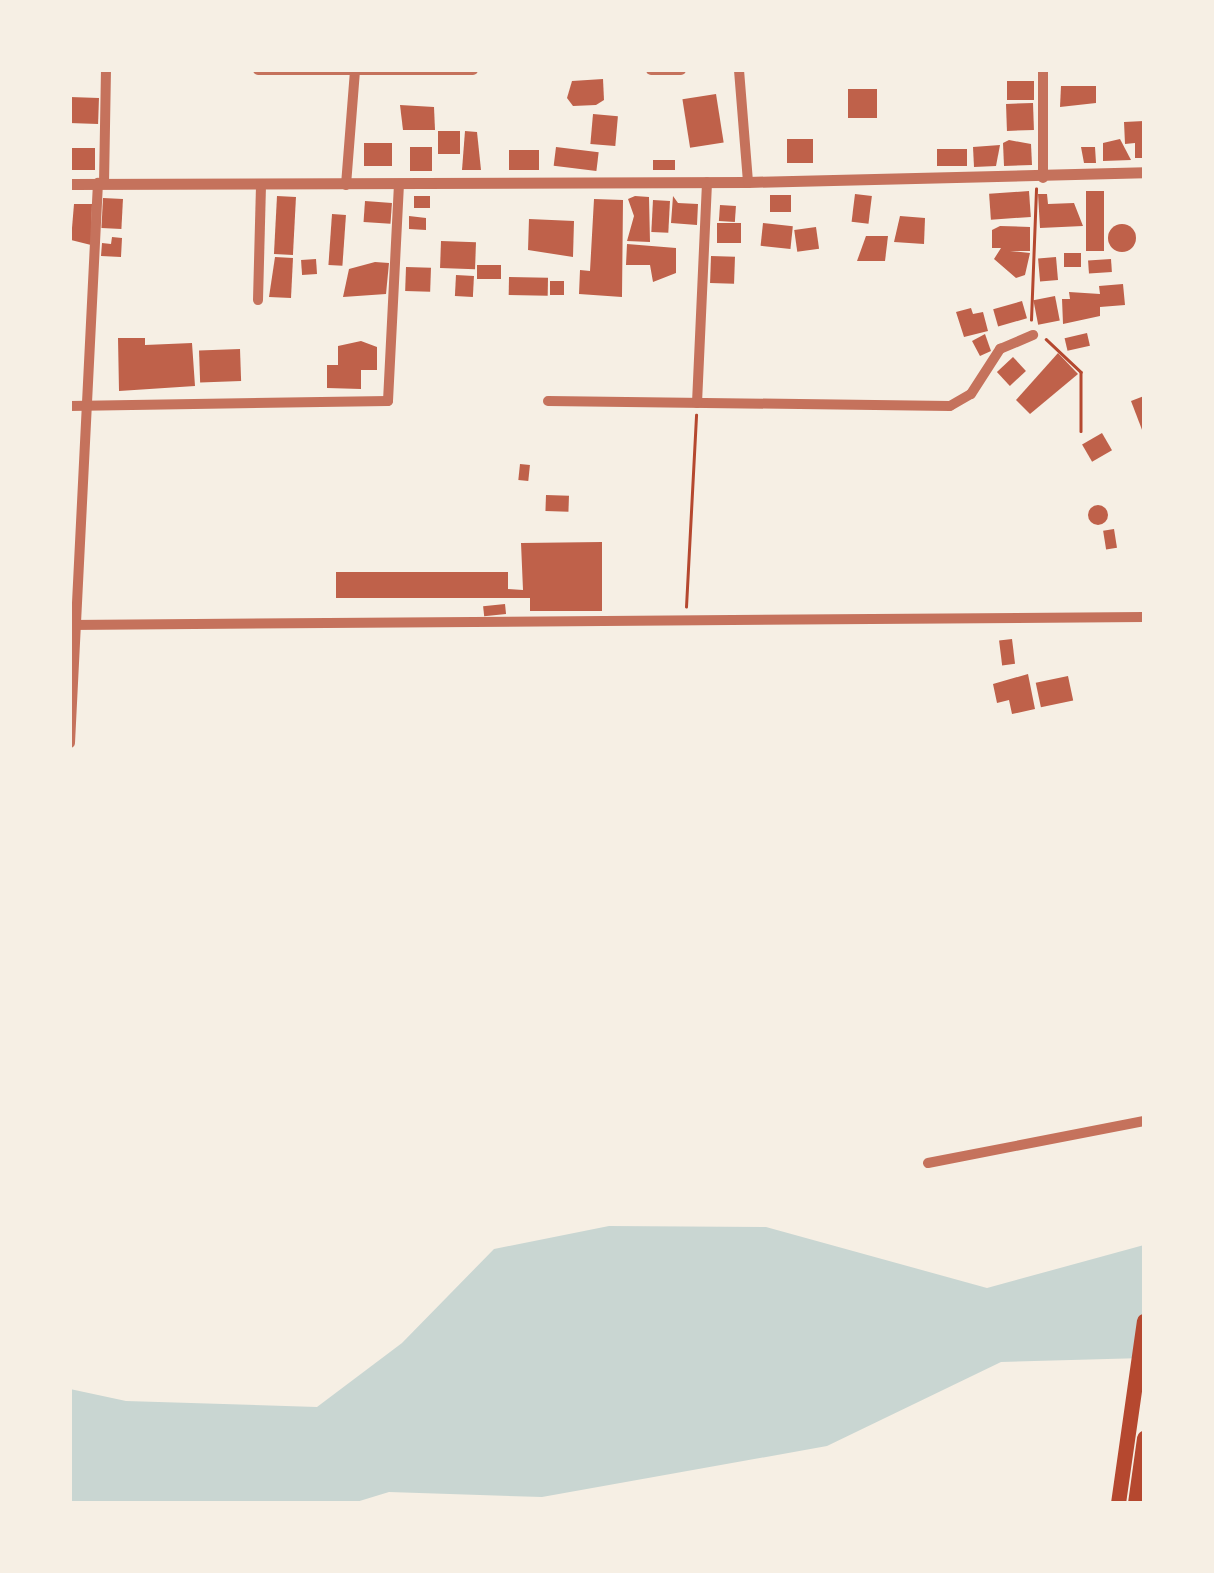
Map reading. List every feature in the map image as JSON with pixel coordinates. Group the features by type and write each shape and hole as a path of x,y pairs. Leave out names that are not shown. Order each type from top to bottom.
{"main road":[{"path":"1118,1503 1144,1321"},
{"path":"1135,1503 1144,1438"}],"street":[{"path":"70,743 73,625 106,70"},
{"path":"258,70 474,70"},
{"path":"651,70 681,70"},
{"path":"739,70 748,182"},
{"path":"1039,178 1044,70"},
{"path":"346,185 355,71"},
{"path":"70,184 748,182 1039,178 1144,172"},
{"path":"697,403 707,182"},
{"path":"258,300 261,184"},
{"path":"70,406 388,400 399,184"},
{"path":"548,401 950,406 971,394 1000,349 1033,335"},
{"path":"73,625 1144,617"},
{"path":"928,1163 1144,1121"}],"path":[{"path":"1039,178 1027,296 1033,335 1049,340 1081,372 1080,431"},
{"path":"686,623 697,403"}],"shaded area":[{"path":"609,1226 766,1227 987,1288 1144,1245 1144,1358 1001,1362 827,1446 542,1497 389,1492 353,1503 70,1503 70,1389 126,1401 317,1407 402,1343 494,1249"}],"building":[{"path":"603,79 604,100 596,105 573,106 567,98 572,81"},
{"path":"1007,81 1034,81 1034,100 1007,100"},
{"path":"1061,86 1096,86 1096,103 1060,107"},
{"path":"848,89 877,89 877,118 848,118"},
{"path":"716,94 724,142 690,148 682,99"},
{"path":"70,97 99,98 98,124 70,123"},
{"path":"1033,103 1034,130 1007,131 1006,104"},
{"path":"400,105 434,107 435,130 403,130"},
{"path":"593,114 618,116 615,146 590,144"},
{"path":"1144,121 1144,158 1135,158 1135,143 1125,144 1124,122"},
{"path":"438,131 460,131 460,154 438,154"},
{"path":"465,131 477,132 481,170 462,170"},
{"path":"787,139 813,139 813,163 787,163"},
{"path":"1120,139 1131,160 1103,161 1103,143"},
{"path":"1009,140 1031,144 1032,165 1004,166 1003,143"},
{"path":"364,143 392,143 392,166 364,166"},
{"path":"1000,145 996,166 974,167 973,147"},
{"path":"410,147 432,147 432,171 410,171"},
{"path":"556,147 599,152 596,171 554,166"},
{"path":"1081,147 1095,147 1096,163 1084,163"},
{"path":"70,148 95,148 95,170 70,170"},
{"path":"937,149 967,149 967,166 937,166"},
{"path":"509,150 539,150 539,170 509,170"},
{"path":"653,160 675,160 675,170 653,170"},
{"path":"1029,191 1031,217 991,220 989,194"},
{"path":"1086,191 1104,191 1104,251 1086,251"},
{"path":"855,194 872,196 868,224 852,222"},
{"path":"1038,194 1047,194 1048,204 1074,203 1083,226 1040,228"},
{"path":"770,195 791,195 791,212 770,212"},
{"path":"277,196 296,197 293,255 274,254"},
{"path":"414,196 430,196 430,208 414,208"},
{"path":"673,196 678,203 698,204 697,225 671,223"},
{"path":"649,197 650,242 627,241 634,216 628,199"},
{"path":"103,198 123,199 121,229 101,228"},
{"path":"594,199 623,200 622,297 579,294 580,270 590,271"},
{"path":"653,200 670,201 668,233 651,232"},
{"path":"365,201 392,203 390,224 364,222"},
{"path":"74,204 92,204 91,245 71,240"},
{"path":"720,205 736,206 735,222 719,221"},
{"path":"332,214 346,215 342,266 328,265"},
{"path":"409,216 426,218 426,230 409,229"},
{"path":"900,216 925,218 924,244 894,242"},
{"path":"529,219 574,221 573,257 528,250"},
{"path":"717,223 741,223 741,243 717,243"},
{"path":"763,223 793,226 790,249 761,246"},
{"path":"1122,224 1132,228 1136,238 1132,248 1122,252 1112,248 1108,238 1112,228"},
{"path":"1000,226 1030,227 1030,251 1010,251 1030,253 1025,275 1016,278 994,259 1001,248 992,248 992,230"},
{"path":"816,227 819,249 797,252 794,230"},
{"path":"866,236 888,236 885,261 857,261"},
{"path":"112,237 122,238 121,257 101,256 102,243 111,244"},
{"path":"441,241 476,242 475,269 440,268"},
{"path":"627,244 676,248 676,273 653,282 650,265 626,265"},
{"path":"1064,253 1081,253 1081,267 1064,267"},
{"path":"711,256 735,257 734,284 710,283"},
{"path":"275,257 293,258 291,298 269,297"},
{"path":"1056,257 1058,280 1040,281 1038,259"},
{"path":"316,259 317,274 302,275 301,260"},
{"path":"1111,259 1112,272 1089,274 1088,261"},
{"path":"375,262 389,263 386,294 343,297 349,269"},
{"path":"477,265 501,265 501,279 477,279"},
{"path":"406,267 431,268 430,292 405,291"},
{"path":"456,275 474,276 473,297 455,296"},
{"path":"509,277 548,278 548,296 509,295"},
{"path":"550,281 564,281 564,295 550,295"},
{"path":"1123,284 1125,305 1100,307 1100,316 1063,324 1062,299 1070,299 1069,292 1100,294 1099,286"},
{"path":"1055,296 1060,321 1038,325 1033,300"},
{"path":"1022,301 1027,318 998,327 993,309"},
{"path":"971,308 973,314 983,312 988,331 964,337 956,312"},
{"path":"1087,333 1090,346 1068,351 1065,338"},
{"path":"985,334 991,351 980,356 972,341"},
{"path":"118,338 145,338 145,345 192,343 195,386 119,391"},
{"path":"361,341 377,347 377,370 361,370 361,389 327,388 327,365 338,365 338,346"},
{"path":"240,349 241,381 200,382 199,350"},
{"path":"1058,353 1078,374 1030,414 1016,400"},
{"path":"1013,357 1026,371 1010,386 997,372"},
{"path":"1144,396 1144,435 1131,401"},
{"path":"1102,433 1112,450 1092,462 1082,444"},
{"path":"520,464 530,465 528,481 518,480"},
{"path":"546,495 569,496 568,512 545,511"},
{"path":"1098,505 1108,515 1098,525 1088,515"},
{"path":"1114,529 1117,548 1106,549 1103,531"},
{"path":"602,542 602,611 530,611 530,598 336,598 336,572 508,572 508,589 523,590 521,543"},
{"path":"505,604 506,614 484,616 483,606"},
{"path":"1012,639 1015,664 1002,665 999,641"},
{"path":"1028,674 1035,709 1012,714 1009,700 997,703 993,684"},
{"path":"1068,676 1073,700 1041,707 1036,683"}]}
